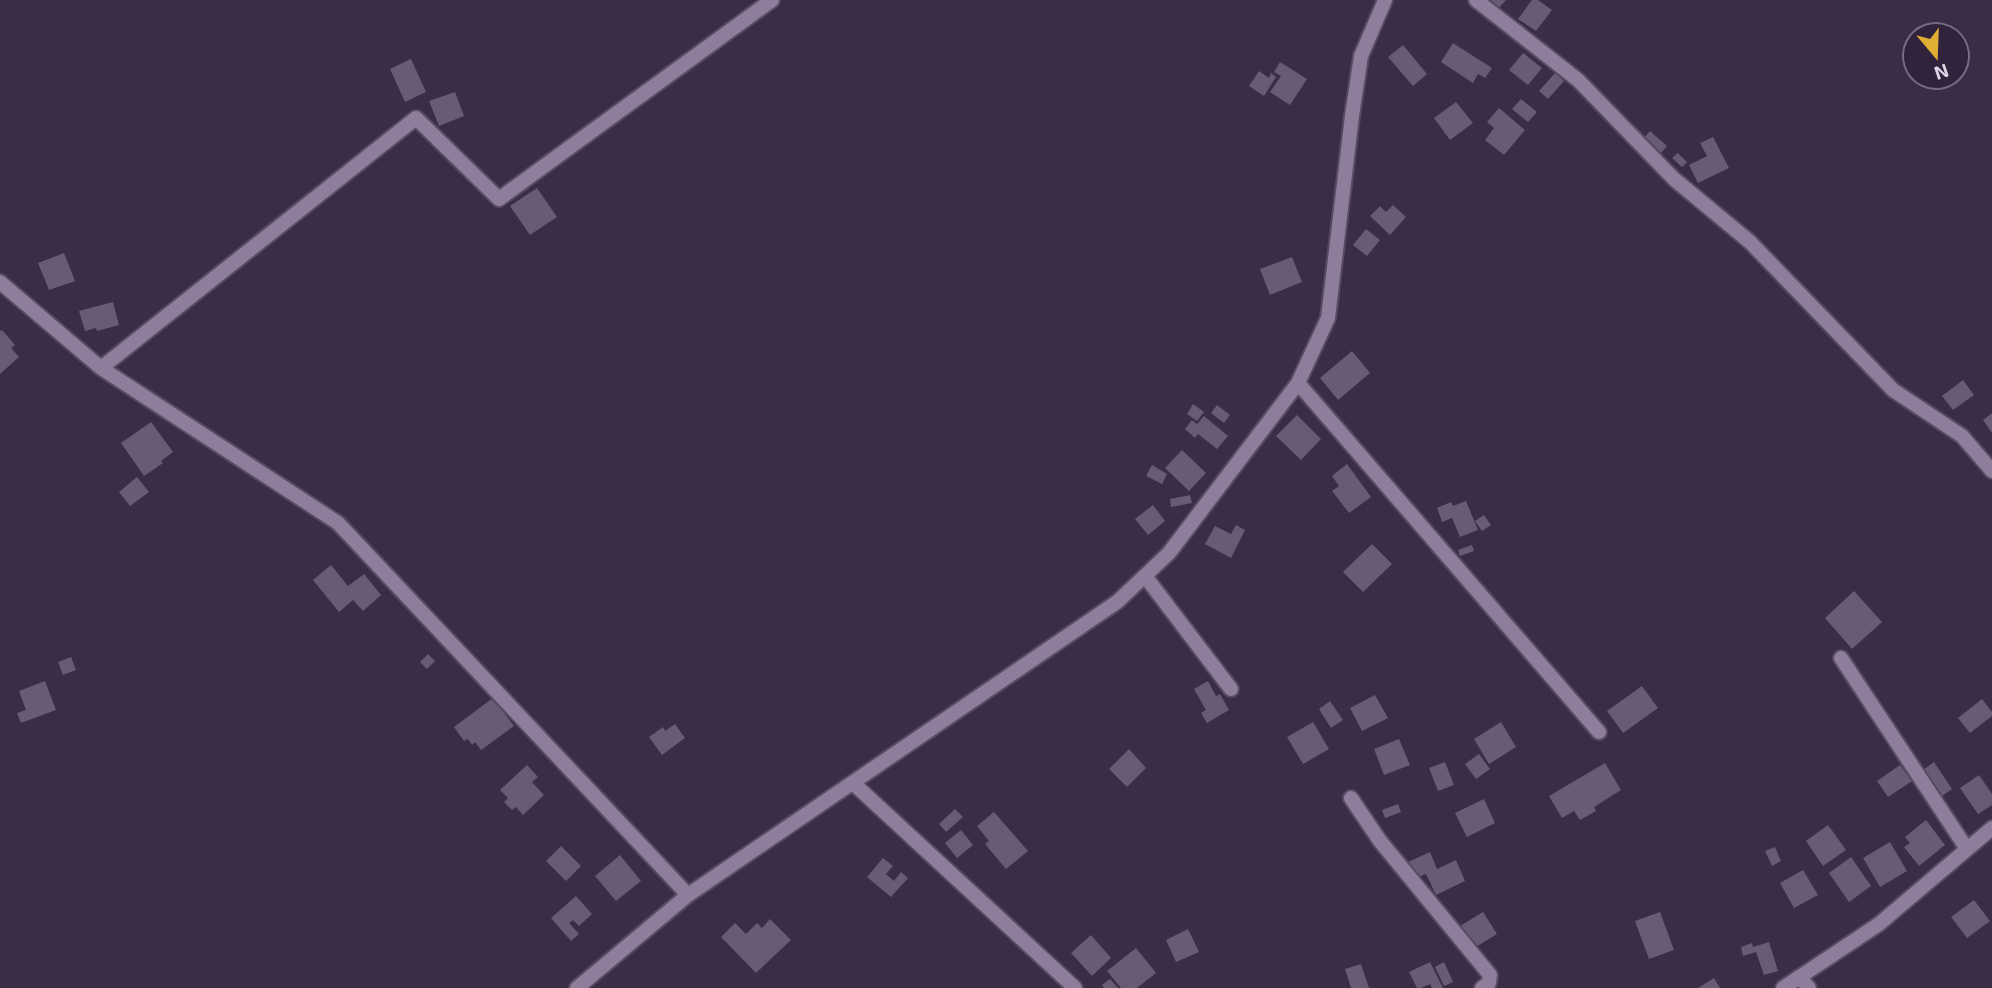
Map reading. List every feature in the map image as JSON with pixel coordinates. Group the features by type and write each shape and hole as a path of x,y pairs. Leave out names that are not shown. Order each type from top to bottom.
{"street":[{"path":"101,368 416,118 499,199 772,0"},
{"path":"577,988 688,895 1117,602 1169,553 1298,383 1328,318 1352,116 1362,56 1385,0"},
{"path":"1476,0 1578,79 1674,179 1750,242 1893,390 1962,436 1992,471"},
{"path":"0,282 101,368 338,523 688,895"},
{"path":"1298,383 1599,732"},
{"path":"1145,576 1231,689"},
{"path":"1841,658 1967,849"},
{"path":"853,783 1075,988"},
{"path":"1351,798 1380,841 1490,975 1489,983 1482,988"},
{"path":"1783,988 1804,983 1880,924 1992,828"}],"building":[{"path":"1486,0 1506,0 1498,9"},
{"path":"1532,0 1538,0 1552,10 1536,31 1518,19"},
{"path":"1453,43 1492,68 1485,78 1478,74 1473,83 1441,62"},
{"path":"1403,45 1427,74 1413,86 1388,57"},
{"path":"1523,53 1542,68 1528,85 1509,70"},
{"path":"411,59 426,92 405,102 390,69"},
{"path":"1280,62 1307,79 1290,105 1270,92 1281,76 1274,72"},
{"path":"1259,71 1269,78 1271,73 1276,77 1264,96 1249,86"},
{"path":"1555,73 1564,81 1548,99 1539,91"},
{"path":"455,92 464,116 439,126 429,101"},
{"path":"1521,99 1537,112 1528,122 1512,109"},
{"path":"1456,102 1473,123 1450,140 1434,118"},
{"path":"1499,108 1525,130 1504,155 1485,140 1494,128 1487,122"},
{"path":"1650,131 1667,146 1661,153 1644,138"},
{"path":"1713,137 1729,168 1698,183 1689,165 1707,156 1700,143"},
{"path":"1678,153 1687,162 1682,167 1672,158"},
{"path":"537,188 557,217 530,235 510,206"},
{"path":"1393,205 1406,217 1390,235 1370,216 1380,206 1386,212"},
{"path":"1366,229 1380,240 1367,256 1353,245"},
{"path":"64,253 75,281 49,290 38,263"},
{"path":"1292,257 1302,282 1270,295 1260,269"},
{"path":"113,302 119,325 85,331 79,311"},
{"path":"0,331 15,345 11,348 19,357 0,374"},
{"path":"1352,351 1370,373 1338,400 1320,378"},
{"path":"1963,380 1974,395 1953,410 1942,396"},
{"path":"1193,404 1204,412 1197,421 1187,414"},
{"path":"1217,405 1230,415 1224,423 1211,413"},
{"path":"1992,413 1992,433 1983,420"},
{"path":"1297,415 1321,439 1301,460 1276,436"},
{"path":"1204,416 1228,436 1217,449 1198,434 1195,438 1185,429 1192,420 1197,424"},
{"path":"151,422 173,452 144,476 121,443"},
{"path":"1182,450 1206,473 1189,491 1165,468"},
{"path":"1347,464 1371,497 1349,513 1332,491 1339,486 1332,476"},
{"path":"1152,465 1167,474 1162,484 1146,476"},
{"path":"137,477 149,492 130,506 119,492"},
{"path":"1190,495 1192,503 1171,507 1170,499"},
{"path":"1466,501 1478,530 1460,537 1452,518 1442,522 1437,508 1451,502 1453,506"},
{"path":"1153,505 1165,521 1148,535 1135,519"},
{"path":"1484,515 1491,525 1482,531 1475,521"},
{"path":"1236,525 1245,530 1231,558 1205,544 1215,526 1231,534"},
{"path":"1372,544 1392,564 1363,592 1343,572"},
{"path":"1472,545 1474,551 1460,556 1458,550"},
{"path":"331,565 348,586 364,574 381,595 363,611 353,600 339,612 313,580"},
{"path":"1854,591 1882,622 1852,649 1825,618"},
{"path":"428,654 435,661 427,669 420,662"},
{"path":"71,657 76,670 63,675 58,662"},
{"path":"45,681 56,710 21,723 17,713 26,710 19,691"},
{"path":"1208,681 1216,696 1220,694 1229,710 1207,723 1201,713 1206,710 1194,689"},
{"path":"1642,686 1658,708 1623,733 1607,711"},
{"path":"1375,695 1388,718 1362,731 1350,708"},
{"path":"493,698 514,726 481,750 475,742 472,745 468,739 464,741 454,727"},
{"path":"1982,699 1992,716 1970,733 1958,718"},
{"path":"1330,701 1343,720 1331,728 1319,709"},
{"path":"1313,722 1329,749 1303,764 1287,737"},
{"path":"1501,722 1516,747 1489,764 1474,739"},
{"path":"675,724 685,738 662,755 649,737 663,727 665,731"},
{"path":"1399,739 1410,765 1384,775 1374,749"},
{"path":"1129,749 1146,768 1127,787 1109,769"},
{"path":"1479,754 1490,769 1476,779 1465,764"},
{"path":"1445,762 1454,785 1438,791 1429,768"},
{"path":"1934,762 1952,789 1942,796 1923,770"},
{"path":"1605,763 1621,790 1594,807 1596,811 1580,820 1574,811 1562,818 1549,796"},
{"path":"527,765 538,777 532,782 544,795 523,815 516,807 512,810 504,802 508,798 500,790"},
{"path":"1900,765 1912,781 1888,797 1877,781"},
{"path":"1979,775 1992,794 1992,805 1978,814 1960,788"},
{"path":"1484,799 1495,823 1467,837 1455,813"},
{"path":"1398,804 1401,812 1385,818 1382,810"},
{"path":"955,809 963,817 946,832 939,824"},
{"path":"994,812 1028,851 1006,869 985,844 989,841 977,826"},
{"path":"1926,820 1945,845 1919,866 1904,847 1910,843 1905,837"},
{"path":"1828,825 1846,850 1823,866 1806,841"},
{"path":"961,830 973,845 957,858 945,843"},
{"path":"1890,842 1907,871 1880,887 1863,858"},
{"path":"561,846 581,866 566,881 546,861"},
{"path":"1775,847 1781,861 1772,866 1765,851"},
{"path":"1430,852 1437,869 1456,860 1465,881 1436,895 1426,874 1415,878 1408,862"},
{"path":"620,855 641,881 616,901 595,876"},
{"path":"1851,857 1871,886 1849,902 1829,873"},
{"path":"883,858 893,866 886,874 894,881 901,872 908,878 891,897 867,877"},
{"path":"1803,870 1818,895 1794,908 1780,883"},
{"path":"576,896 592,914 579,926 573,920 569,923 579,934 571,941 551,918"},
{"path":"1974,900 1990,921 1967,938 1951,917"},
{"path":"1483,912 1497,934 1474,948 1460,926"},
{"path":"1660,912 1674,950 1649,959 1635,921"},
{"path":"770,919 791,940 756,973 721,937 735,923 746,934 757,923 762,928"},
{"path":"1188,929 1199,952 1176,962 1166,940"},
{"path":"1091,935 1111,958 1092,976 1071,953"},
{"path":"1769,942 1778,971 1764,975 1756,952 1743,956 1741,947 1752,943 1753,947"},
{"path":"1136,948 1156,973 1137,988 1121,988 1107,971"},
{"path":"1430,962 1443,988 1432,988 1430,984 1417,988 1409,972"},
{"path":"1444,962 1453,982 1444,986 1435,967"},
{"path":"1361,964 1369,988 1351,988 1345,969"},
{"path":"1714,978 1720,988 1698,988"},
{"path":"1110,979 1118,988 1104,988 1102,985"}]}
